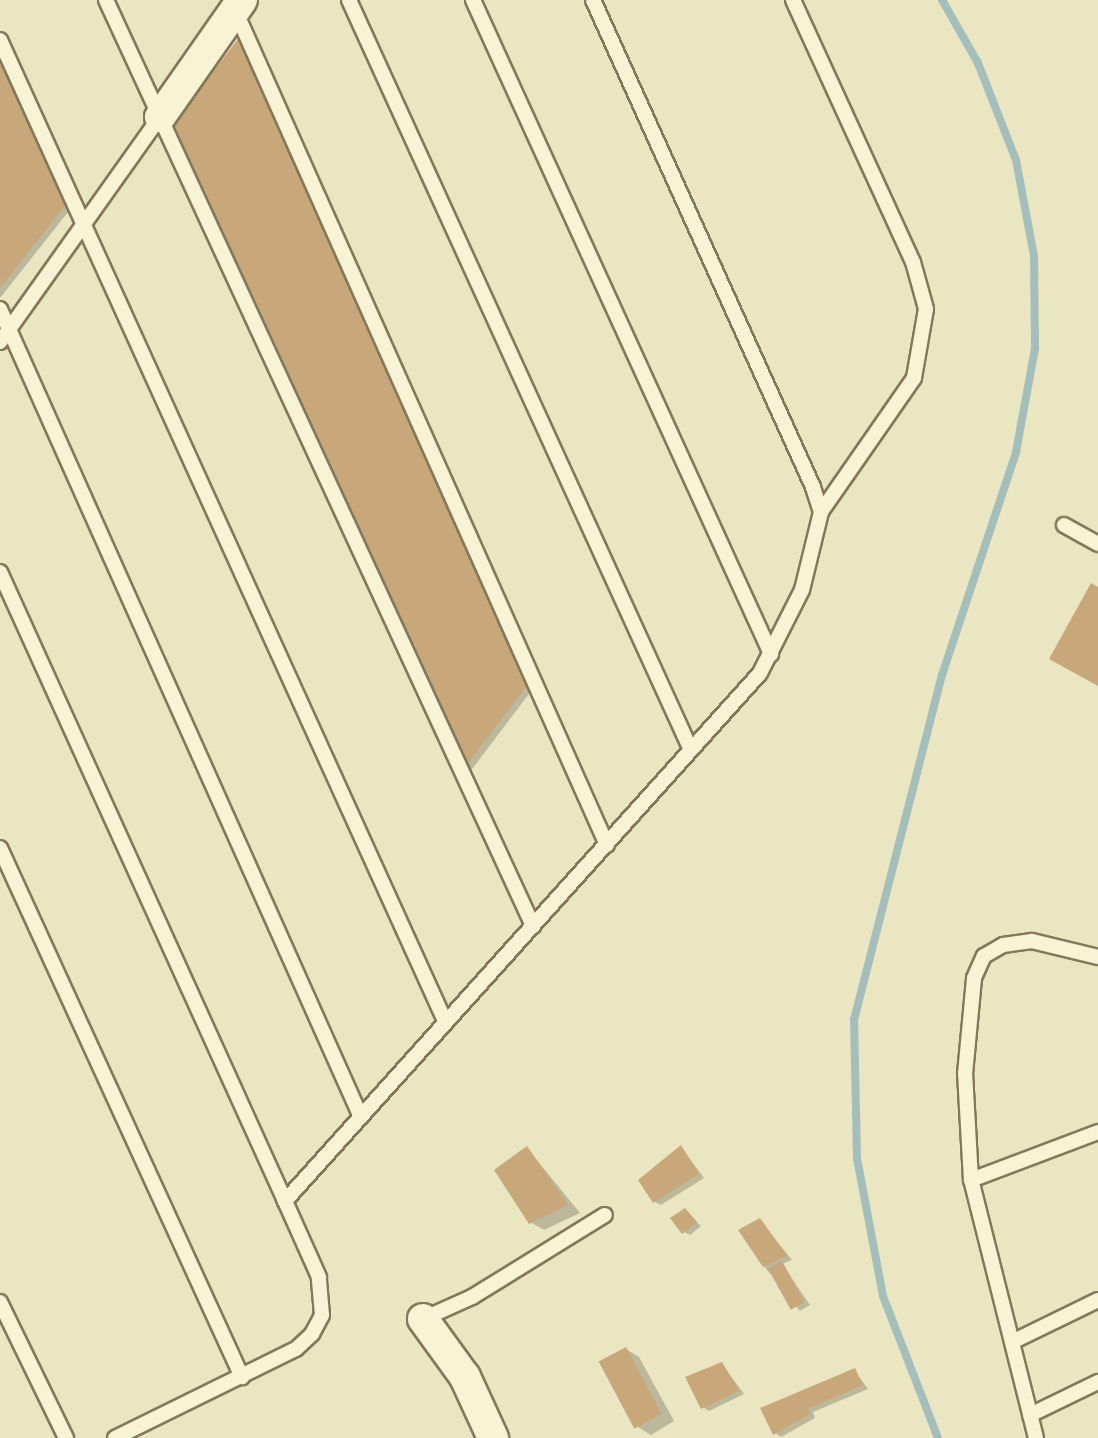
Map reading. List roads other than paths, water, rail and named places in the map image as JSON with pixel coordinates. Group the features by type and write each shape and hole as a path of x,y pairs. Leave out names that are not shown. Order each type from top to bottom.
{"street":[{"path":"160,117 238,5"},
{"path":"423,1319 465,1377 493,1438"}],"lane":[{"path":"106,0 533,926"},
{"path":"349,0 691,750"},
{"path":"473,0 771,654"},
{"path":"593,0 821,512"},
{"path":"285,1201 607,845 771,654 802,590 821,512 914,378 926,309 913,262 793,0"},
{"path":"238,5 607,845"},
{"path":"0,40 446,1023"},
{"path":"0,342 160,117"},
{"path":"0,309 361,1117"},
{"path":"1064,525 1098,544"},
{"path":"0,572 319,1277 322,1315 296,1349 115,1438"},
{"path":"0,848 242,1377"},
{"path":"1036,1438 1016,1340 971,1180 965,1074 974,978 984,956 1032,941 1098,957"},
{"path":"971,1180 1098,1132"},
{"path":"423,1319 472,1297 605,1215"},
{"path":"1016,1340 1098,1300"},
{"path":"0,1302 66,1438"},
{"path":"1030,1415 1098,1382"}],"waterway":[{"path":"938,1438 883,1296 857,1159 854,1020 942,675 1016,452 1035,348 1034,256 1016,160 978,63 942,0"}]}
